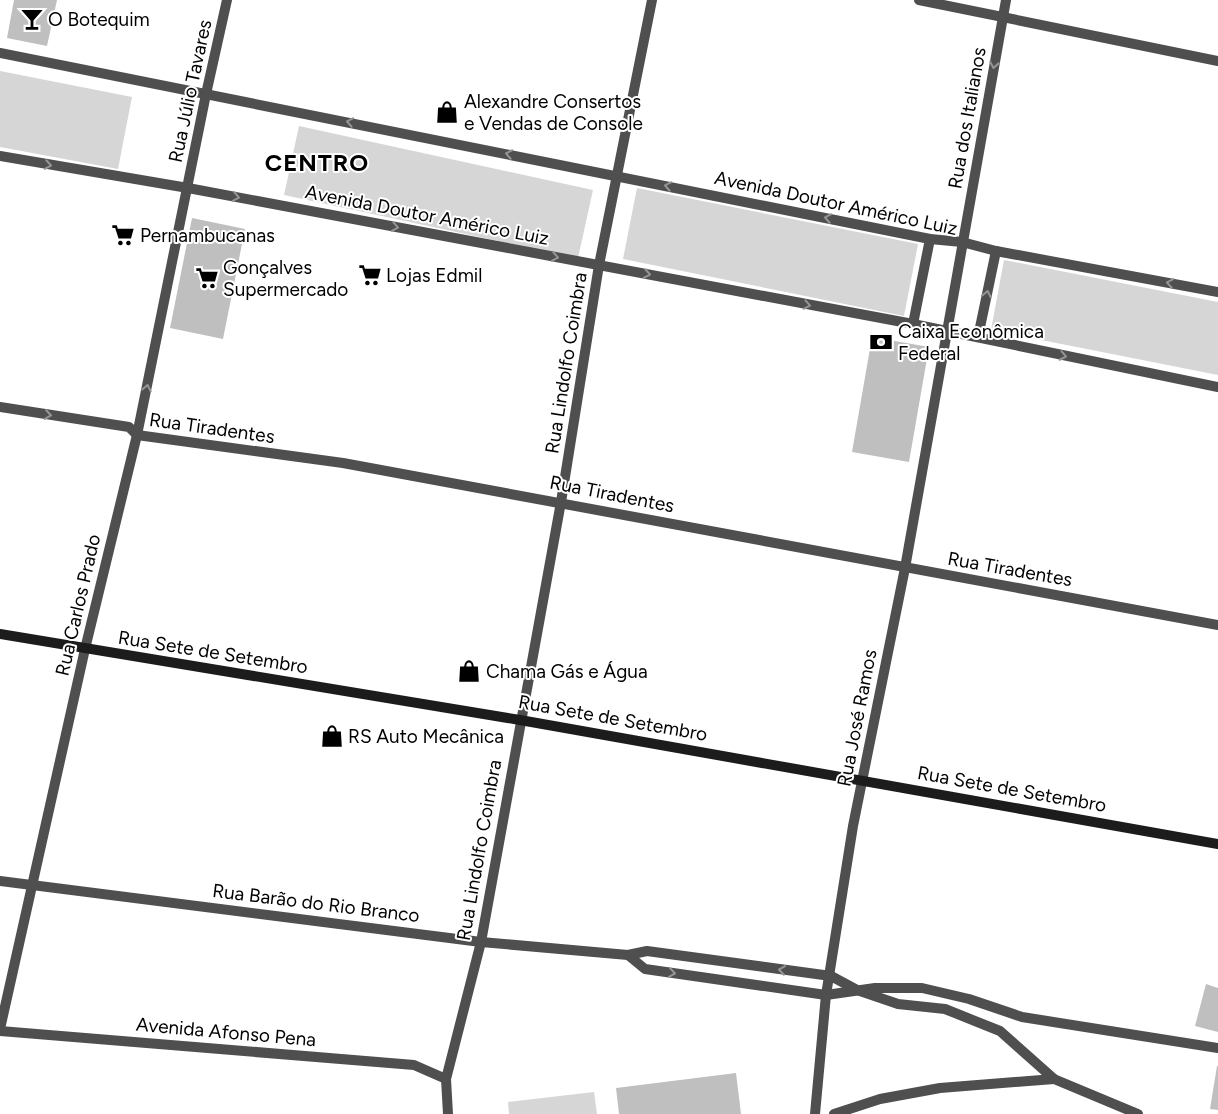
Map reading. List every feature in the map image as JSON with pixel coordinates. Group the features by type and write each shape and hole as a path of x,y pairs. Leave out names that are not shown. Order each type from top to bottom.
{"main road":[{"name":"Rua Sete de Setembro","path":"0,634 863,779 1218,844"}],"street":[{"name":"Rua Júlio Tavares","path":"188,188 227,0"},
{"name":"Rua Lindolfo Coimbra","path":"448,1114 446,1079 481,942 561,502 599,265 652,0"},
{"path":"920,0 1218,61"},
{"name":"Rua dos Italianos","path":"962,242 1006,0"},
{"name":"Avenida Doutor Américo Luiz","path":"0,53 930,239 962,242 947,330 188,188 0,156"},
{"name":"Rua Carlos Prado","path":"0,1030 85,649 137,436 188,188"},
{"path":"913,324 930,239"},
{"path":"962,242 996,252 1218,292"},
{"path":"978,337 996,252"},
{"path":"947,330 1218,386"},
{"name":"Rua José Ramos","path":"814,1114 826,995 831,976 853,826 905,568 947,330"},
{"name":"Rua Tiradentes","path":"0,407 129,427 137,436 343,463 561,502 905,568 1218,625"},
{"name":"Rua Barão do Rio Branco","path":"0,881 481,942 628,955 647,951 831,976 857,990 898,1004 945,1009 1000,1031 1054,1079"},
{"path":"628,955 645,969 826,995 857,990 922,988 969,999 1022,1017 1218,1048"},
{"name":"Avenida Afonso Pena","path":"0,1030 414,1065 446,1079"},
{"path":"834,1114 880,1099 940,1088 1054,1079 1134,1113"}],"shaded area":[{"path":"0,71 132,97 118,169 0,147"},
{"path":"299,126 593,190 578,258 284,195"},
{"path":"637,188 918,244 904,316 623,259"},
{"path":"1004,260 1218,302 1218,375 991,330"},
{"path":"594,1092 597,1114 509,1114 508,1102"}],"building":[{"name":"O Botequim","path":"14,0 57,0 47,46 7,38"},
{"name":"Gonçalves Supermercado","path":"192,218 245,229 223,339 170,328"},
{"path":"872,337 929,347 909,462 852,452"},
{"path":"1206,984 1218,988 1218,1032 1195,1026"},
{"path":"1218,1066 1218,1110 1210,1109"},
{"path":"736,1073 741,1114 619,1114 616,1088"}],"place":[{"name":"O Botequim","path":"32,19"},
{"name":"Alexandre Consertos e Vendas de Console","path":"447,112"},
{"name":"Pernambucanas","path":"123,235"},
{"name":"Lojas Edmil","path":"370,275"},
{"name":"Gonçalves Supermercado","path":"207,278"},
{"name":"Caixa Econômica Federal","path":"881,342"},
{"name":"Chama Gás e Água","path":"469,671"},
{"name":"RS Auto Mecânica","path":"332,736"}],"district":[{"name":"CENTRO","path":"317,162"}]}
